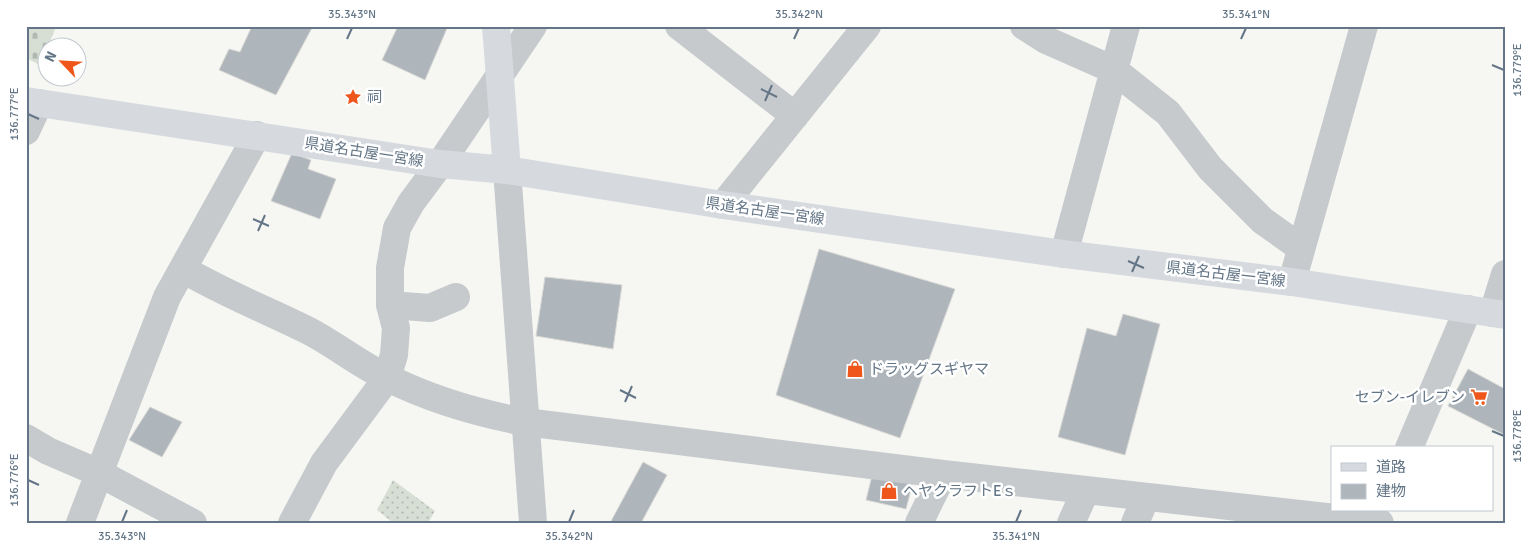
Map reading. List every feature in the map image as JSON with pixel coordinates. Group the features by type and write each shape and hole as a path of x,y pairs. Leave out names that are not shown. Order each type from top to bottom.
{"main road":[{"path":"496,26 507,170"},
{"name":"県道名古屋一宮線","path":"33,102 440,164 507,170 722,205 1064,254 1292,282 1488,312"}],"street":[{"path":"292,523 324,463 387,378 394,355 396,328 390,305 391,253 397,228 411,203 440,164 533,26"},
{"path":"679,26 795,116"},
{"path":"722,205 867,26"},
{"path":"1024,26 1046,40 1114,70 1168,113 1210,168 1263,222 1300,248"},
{"path":"1064,254 1126,26"},
{"path":"1292,282 1300,248 1364,26"},
{"path":"26,131 33,102"},
{"path":"80,523 167,297 257,135"},
{"path":"507,170 533,523"},
{"path":"183,269 212,286 311,332 387,378 435,400 486,415 525,422 943,474 1379,523"},
{"path":"1410,446 1488,312 1505,274"},
{"path":"390,305 430,308 456,297"},
{"path":"26,438 48,451 99,473 193,523"},
{"path":"919,523 943,474"},
{"path":"1071,523 1086,490"},
{"path":"1135,523 1146,497"}],"green space":[{"path":"26,26 56,27 51,38 38,38 38,64 26,58"},
{"path":"393,480 435,511 428,523 393,523 377,510"}],"building":[{"path":"252,26 313,26 276,95 219,70 229,49 240,52"},
{"path":"398,26 448,26 425,80 382,60"},
{"path":"292,153 311,160 308,169 336,179 320,219 271,201"},
{"name":"ドラッグスギヤマ","path":"819,249 955,289 900,438 776,395"},
{"path":"545,277 622,285 613,349 536,336"},
{"path":"1123,314 1160,324 1125,455 1058,437 1087,328 1116,336"},
{"name":"セブン-イレブン","path":"1468,369 1505,389 1505,435 1448,406"},
{"path":"150,407 182,422 162,457 129,440"},
{"path":"643,462 667,475 641,523 610,523"},
{"name":"ヘヤクラフトEｓ","path":"873,472 913,482 906,509 866,500"}],"place":[{"name":"祠","path":"353,97"},
{"name":"ドラッグスギヤマ","path":"855,369"},
{"name":"セブン-イレブン","path":"1479,397"},
{"name":"ヘヤクラフトEｓ","path":"889,491"}]}
